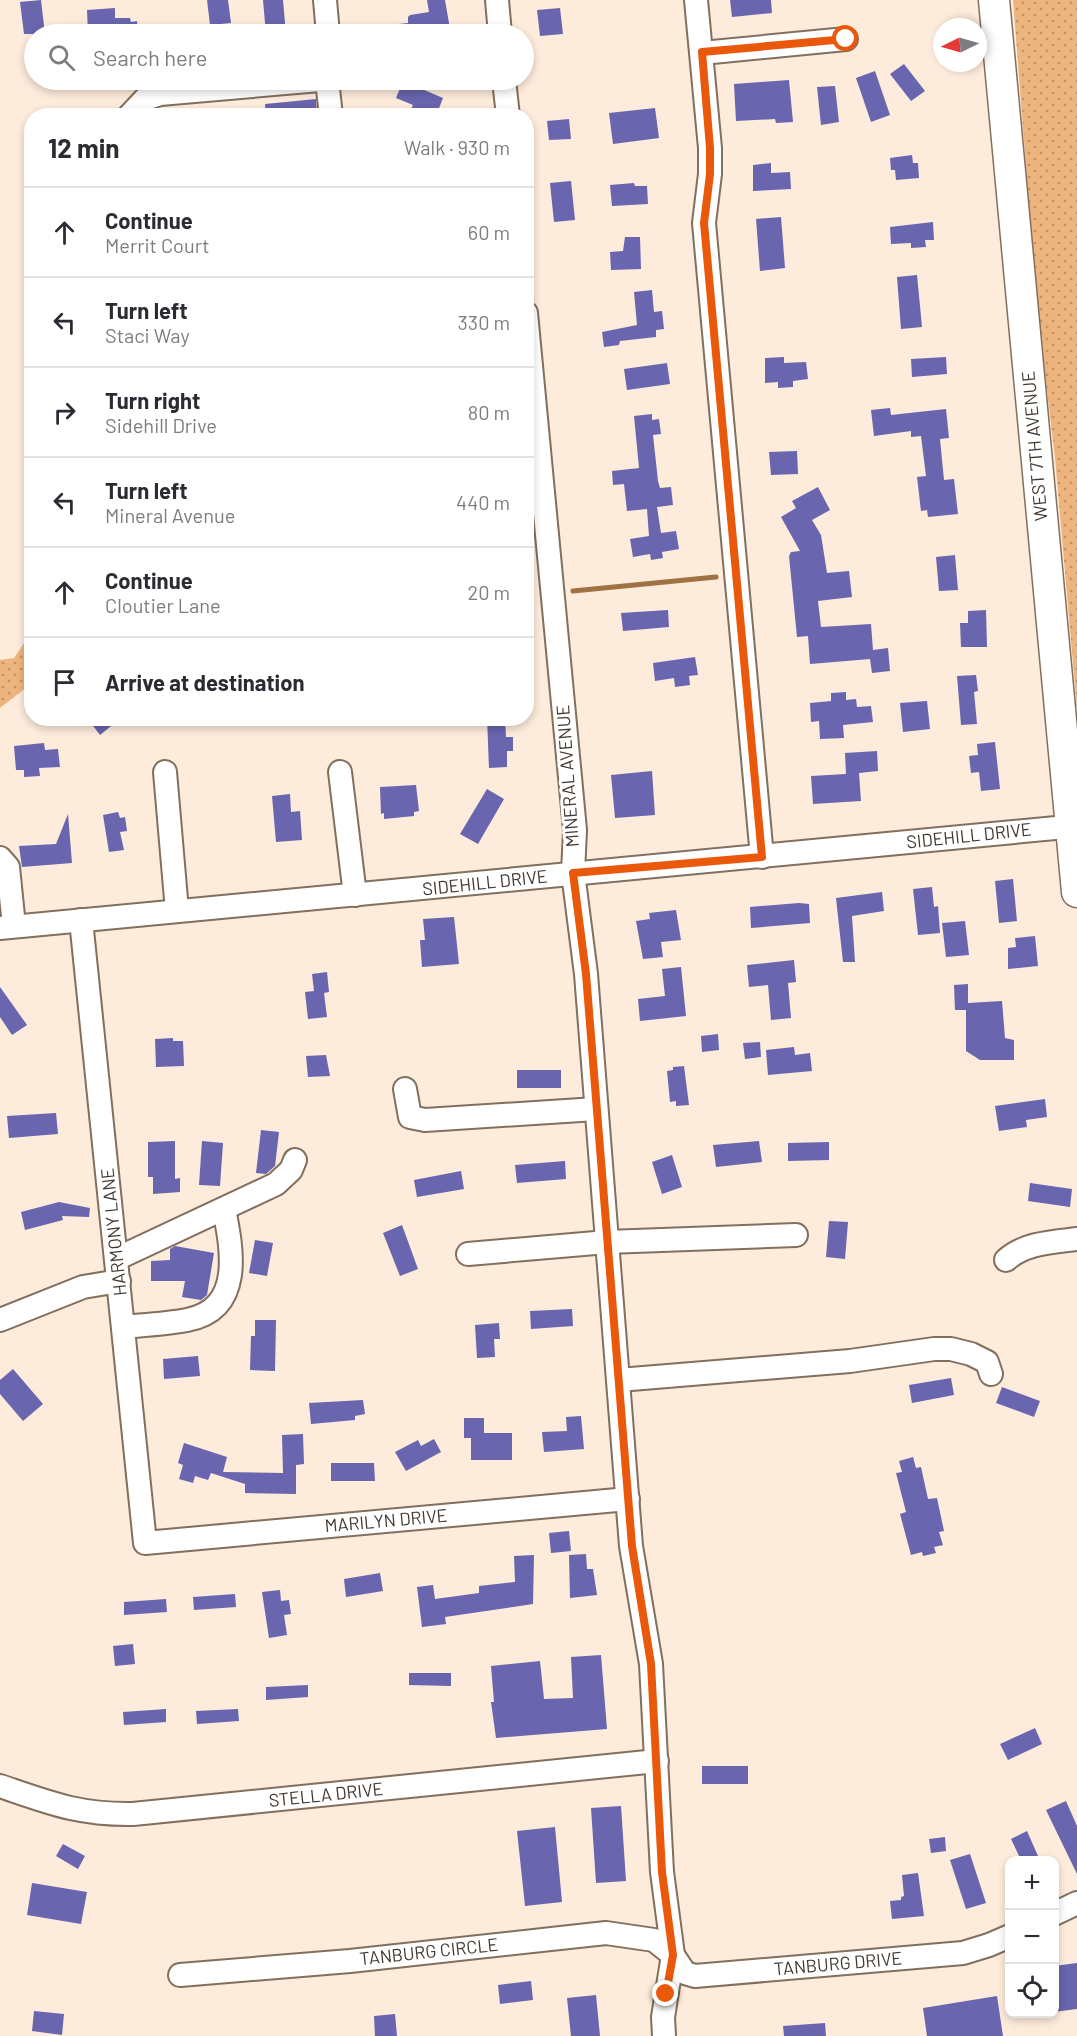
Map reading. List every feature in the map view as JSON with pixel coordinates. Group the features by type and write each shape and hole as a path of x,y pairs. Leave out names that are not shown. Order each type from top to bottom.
{"main road":[{"name":"WEST 7TH AVENUE","path":"994,0 1074,826 1077,892"}],"street":[{"path":"325,0 327,24"},
{"path":"497,0 499,24"},
{"path":"696,0 710,148 710,174 704,223 762,857"},
{"path":"702,52 846,39"},
{"path":"137,108 145,99 160,94 206,90"},
{"path":"328,90 330,108"},
{"path":"505,90 507,108"},
{"name":"MINERAL AVENUE","path":"534,469 575,830 573,873 586,974 628,1499 638,1588 651,1664 662,1872 673,1955 663,2017 664,2036"},
{"path":"165,772 177,911"},
{"path":"340,772 355,895"},
{"name":"SIDEHILL DRIVE","path":"7,927 1074,826"},
{"path":"0,849 0,857 8,867 7,927"},
{"name":"HARMONY LANE","path":"81,920 145,1543"},
{"path":"405,1089 410,1117 425,1120 596,1109"},
{"path":"0,1320 83,1287 224,1209 276,1184 291,1170 295,1160"},
{"path":"123,1327 190,1320 208,1311 220,1301 231,1276 231,1242 224,1209"},
{"path":"468,1254 607,1242 796,1235"},
{"path":"1006,1260 1014,1252 1028,1247 1077,1239"},
{"path":"619,1380 850,1361 951,1349 971,1354 987,1362 991,1374"},
{"name":"MARILYN DRIVE","path":"145,1543 628,1499"},
{"name":"STELLA DRIVE","path":"0,1786 72,1810 103,1815 133,1815 657,1761"},
{"path":"1059,1912 1077,1903"},
{"name":"TANBURG CIRCLE","path":"180,1974 350,1961 606,1933 654,1940 673,1955"},
{"name":"TANBURG DRIVE","path":"673,1955 685,1973 695,1976 963,1953 1005,1938"}],"shaded area":[{"path":"1013,0 1077,0 1077,709 1055,458 1037,306"},
{"path":"24,643 24,689 0,708 0,660 14,658"}],"building":[{"path":"41,0 44,24 24,24 24,34 20,2"},
{"path":"207,0 228,0 231,23 210,24"},
{"path":"263,0 283,0 285,24 265,24"},
{"path":"427,0 445,0 449,24 399,24 408,23 410,15 429,12"},
{"path":"730,0 771,0 772,13 732,17"},
{"path":"115,8 115,18 130,18 131,22 137,21 137,24 88,24 87,10"},
{"path":"560,8 563,34 540,36 537,10"},
{"path":"904,64 925,91 911,101 890,74"},
{"path":"875,71 890,115 871,122 856,78"},
{"path":"789,80 793,122 776,123 775,119 736,121 734,84"},
{"path":"835,86 839,122 821,125 817,87"},
{"path":"399,90 424,90 443,98 439,108 412,108 413,105 396,98"},
{"path":"316,99 317,108 265,108 265,104"},
{"path":"655,108 659,138 613,144 609,113"},
{"path":"569,119 571,139 549,140 547,121"},
{"path":"912,155 913,163 918,163 919,178 896,180 895,170 891,170 890,158"},
{"path":"771,163 771,173 790,172 791,189 753,191 753,165"},
{"path":"571,181 575,220 554,222 550,183"},
{"path":"634,183 635,186 647,186 648,204 612,206 610,185"},
{"path":"781,217 785,268 760,271 756,219"},
{"path":"933,222 934,240 925,240 926,247 911,248 911,243 891,244 890,227"},
{"path":"625,237 640,237 641,269 611,270 610,252 623,251"},
{"path":"917,275 922,327 901,329 897,277"},
{"path":"652,290 654,312 662,311 664,329 656,330 656,337 620,341 619,345 604,347 602,332 637,325 634,292"},
{"path":"784,357 784,363 806,362 808,379 793,381 793,387 778,388 778,382 765,383 765,358"},
{"path":"946,357 947,374 912,377 911,359"},
{"path":"667,363 670,384 627,390 624,369"},
{"path":"890,408 891,415 946,409 949,438 940,439 944,480 954,479 958,514 928,517 927,510 921,511 917,477 926,476 921,436 911,437 911,431 874,436 871,410"},
{"path":"652,414 652,420 659,419 661,434 653,435 658,481 660,488 671,487 673,505 657,507 661,533 676,531 679,549 662,552 663,558 651,560 650,554 633,557 630,539 649,536 647,509 627,511 624,484 613,485 612,471 639,468 634,416"},
{"path":"797,451 798,474 771,475 769,452"},
{"path":"818,487 830,510 812,520 821,535 827,573 849,571 852,597 818,601 821,627 871,624 873,650 888,648 890,671 872,673 870,659 810,664 808,636 797,637 789,556 791,552 800,551 781,517 796,508 792,501"},
{"path":"955,555 958,590 939,591 936,557"},
{"path":"668,610 669,627 623,631 621,613"},
{"path":"986,610 987,647 961,647 960,623 968,623 968,611"},
{"path":"695,657 698,675 689,676 690,685 675,687 674,678 655,681 653,663"},
{"path":"976,675 978,691 974,692 977,724 961,725 957,676"},
{"path":"846,692 846,700 856,699 857,707 871,706 873,722 843,725 844,738 820,739 819,721 811,722 810,703 831,701 831,693"},
{"path":"927,701 930,729 903,732 900,703"},
{"path":"93,726 111,726 100,735"},
{"path":"487,726 505,726 506,737 513,737 513,751 507,751 507,767 489,768"},
{"path":"995,742 1000,789 981,791 979,772 971,773 969,756 978,755 977,744"},
{"path":"44,743 45,750 58,749 60,767 39,768 40,776 24,777 24,770 16,770 14,746"},
{"path":"877,751 878,771 859,773 861,801 813,804 811,776 846,774 845,753"},
{"path":"652,771 655,815 615,818 611,775"},
{"path":"416,785 419,811 414,812 414,816 384,819 384,813 381,814 380,787"},
{"path":"487,789 504,799 478,844 460,834"},
{"path":"290,794 291,812 300,811 302,840 276,842 272,796"},
{"path":"118,812 120,818 125,817 127,831 120,832 124,850 109,852 103,815"},
{"path":"68,814 72,863 22,867 19,846 56,844"},
{"path":"1013,879 1017,921 999,923 995,881"},
{"path":"932,887 934,907 938,906 940,933 918,935 913,889"},
{"path":"882,892 884,911 852,916 855,962 843,962 836,898"},
{"path":"809,904 810,923 751,928 750,907"},
{"path":"676,910 681,940 661,942 663,957 643,959 636,921 650,919 649,913"},
{"path":"454,917 459,964 422,967 420,940 425,940 423,919"},
{"path":"965,921 969,955 946,957 942,923"},
{"path":"1035,936 1038,966 1008,969 1008,948 1016,947 1015,938"},
{"path":"794,960 796,982 788,983 791,1018 771,1020 768,985 749,987 747,965"},
{"path":"681,967 686,1016 640,1021 638,999 665,996 662,969"},
{"path":"327,972 329,992 324,993 327,1017 308,1019 305,992 314,991 312,974"},
{"path":"968,984 968,1003 1002,1001 1005,1038 1014,1040 1014,1060 980,1060 966,1051 966,1010 955,1010 954,985"},
{"path":"0,987 27,1025 12,1035 0,1017"},
{"path":"718,1034 719,1050 702,1052 701,1036"},
{"path":"173,1038 173,1041 183,1041 184,1066 156,1067 155,1039"},
{"path":"760,1042 761,1057 745,1059 743,1043"},
{"path":"794,1047 795,1055 810,1053 812,1071 768,1075 766,1050"},
{"path":"326,1055 330,1076 308,1077 306,1056"},
{"path":"684,1066 689,1105 676,1106 676,1101 670,1102 667,1071 673,1070 673,1067"},
{"path":"517,1070 561,1070 561,1088 517,1088"},
{"path":"1045,1099 1047,1117 1026,1120 1027,1127 999,1131 995,1106"},
{"path":"56,1113 58,1134 9,1138 7,1116"},
{"path":"261,1130 279,1132 275,1166 266,1174 256,1173"},
{"path":"175,1141 175,1179 180,1178 180,1192 153,1194 153,1177 148,1177 148,1142"},
{"path":"202,1141 223,1143 220,1186 199,1185"},
{"path":"759,1141 762,1162 716,1167 713,1145"},
{"path":"829,1142 829,1160 788,1161 788,1143"},
{"path":"672,1155 682,1187 662,1194 652,1162"},
{"path":"565,1161 566,1179 517,1183 515,1165"},
{"path":"461,1171 464,1189 417,1197 414,1180"},
{"path":"1030,1183 1072,1189 1070,1207 1028,1201"},
{"path":"59,1202 90,1208 89,1217 62,1216 63,1220 25,1230 21,1212"},
{"path":"829,1221 848,1222 845,1259 826,1257"},
{"path":"402,1225 418,1269 400,1276 383,1233"},
{"path":"255,1240 273,1243 267,1276 249,1273"},
{"path":"175,1246 214,1253 207,1295 201,1300 182,1297 185,1281 151,1281 151,1261 170,1260 170,1249"},
{"path":"572,1309 573,1326 531,1329 530,1311"},
{"path":"255,1320 276,1320 275,1371 250,1370 251,1336 255,1336"},
{"path":"499,1323 500,1339 494,1339 495,1357 477,1358 475,1325"},
{"path":"198,1356 200,1376 164,1379 163,1359"},
{"path":"13,1369 43,1404 23,1421 0,1394 0,1380"},
{"path":"951,1378 954,1395 912,1403 909,1385"},
{"path":"1002,1387 1040,1401 1034,1417 996,1403"},
{"path":"363,1400 365,1414 355,1416 355,1420 311,1424 309,1403"},
{"path":"581,1416 584,1449 544,1452 542,1432 567,1431 566,1417"},
{"path":"464,1418 484,1418 484,1433 512,1433 512,1460 471,1460 471,1438 464,1438"},
{"path":"303,1434 304,1464 296,1465 296,1494 245,1493 245,1484 211,1473 208,1480 195,1476 193,1483 179,1479 183,1465 178,1463 184,1443 227,1457 223,1472 283,1473 282,1435"},
{"path":"434,1439 441,1452 406,1471 395,1452 418,1440 421,1446"},
{"path":"913,1457 916,1468 921,1467 928,1499 937,1498 944,1531 939,1532 943,1545 934,1547 936,1553 923,1556 922,1552 911,1555 900,1514 906,1512 896,1473 902,1472 899,1461"},
{"path":"331,1463 374,1463 375,1481 331,1481"},
{"path":"569,1531 571,1551 551,1553 549,1533"},
{"path":"586,1554 587,1569 593,1569 597,1595 570,1598 569,1555"},
{"path":"534,1555 533,1604 445,1617 446,1624 422,1627 417,1587 433,1585 435,1599 479,1593 479,1586 515,1582 514,1556"},
{"path":"380,1573 383,1591 346,1597 344,1579"},
{"path":"280,1590 281,1601 289,1600 291,1614 284,1615 287,1635 269,1638 262,1592"},
{"path":"235,1594 236,1607 194,1610 193,1597"},
{"path":"166,1599 167,1612 124,1615 124,1602"},
{"path":"133,1644 135,1664 115,1666 113,1646"},
{"path":"601,1655 607,1729 496,1738 491,1702 494,1702 491,1666 540,1661 544,1699 573,1698 571,1657"},
{"path":"409,1673 451,1673 451,1686 409,1685"},
{"path":"308,1685 308,1697 266,1700 266,1687"},
{"path":"166,1709 166,1722 124,1725 123,1712"},
{"path":"238,1709 239,1721 197,1724 196,1711"},
{"path":"1035,1728 1042,1744 1008,1760 1000,1744"},
{"path":"702,1766 748,1766 748,1784 702,1784"},
{"path":"1066,1801 1077,1826 1077,1874 1046,1810"},
{"path":"621,1806 626,1881 596,1883 591,1808"},
{"path":"555,1827 562,1902 525,1906 517,1831"},
{"path":"1027,1831 1038,1856 1019,1856 1011,1839"},
{"path":"945,1837 946,1851 931,1853 929,1839"},
{"path":"63,1844 85,1856 78,1869 56,1856"},
{"path":"970,1854 986,1903 966,1909 950,1860"},
{"path":"918,1873 924,1916 892,1919 890,1901 901,1900 904,1896 902,1875"},
{"path":"32,1883 87,1892 81,1924 27,1915"},
{"path":"1077,1963 1077,2009 1059,2011 1059,1965"},
{"path":"531,1981 533,2000 500,2004 498,1985"},
{"path":"596,1995 600,2036 571,2036 567,1998"},
{"path":"997,1996 1003,2036 927,2036 923,2008"},
{"path":"34,2011 64,2014 62,2035 32,2031"},
{"path":"395,2014 397,2036 375,2036 374,2016"},
{"path":"825,2023 826,2036 784,2036 783,2026"}],"waterway":[{"path":"573,591 716,577"}],"route":[{"path":"666,1994 673,1955 662,1872 651,1664 632,1546 599,1159 586,974 573,873 762,857 704,223 710,174 710,148 702,52 846,39"}]}
